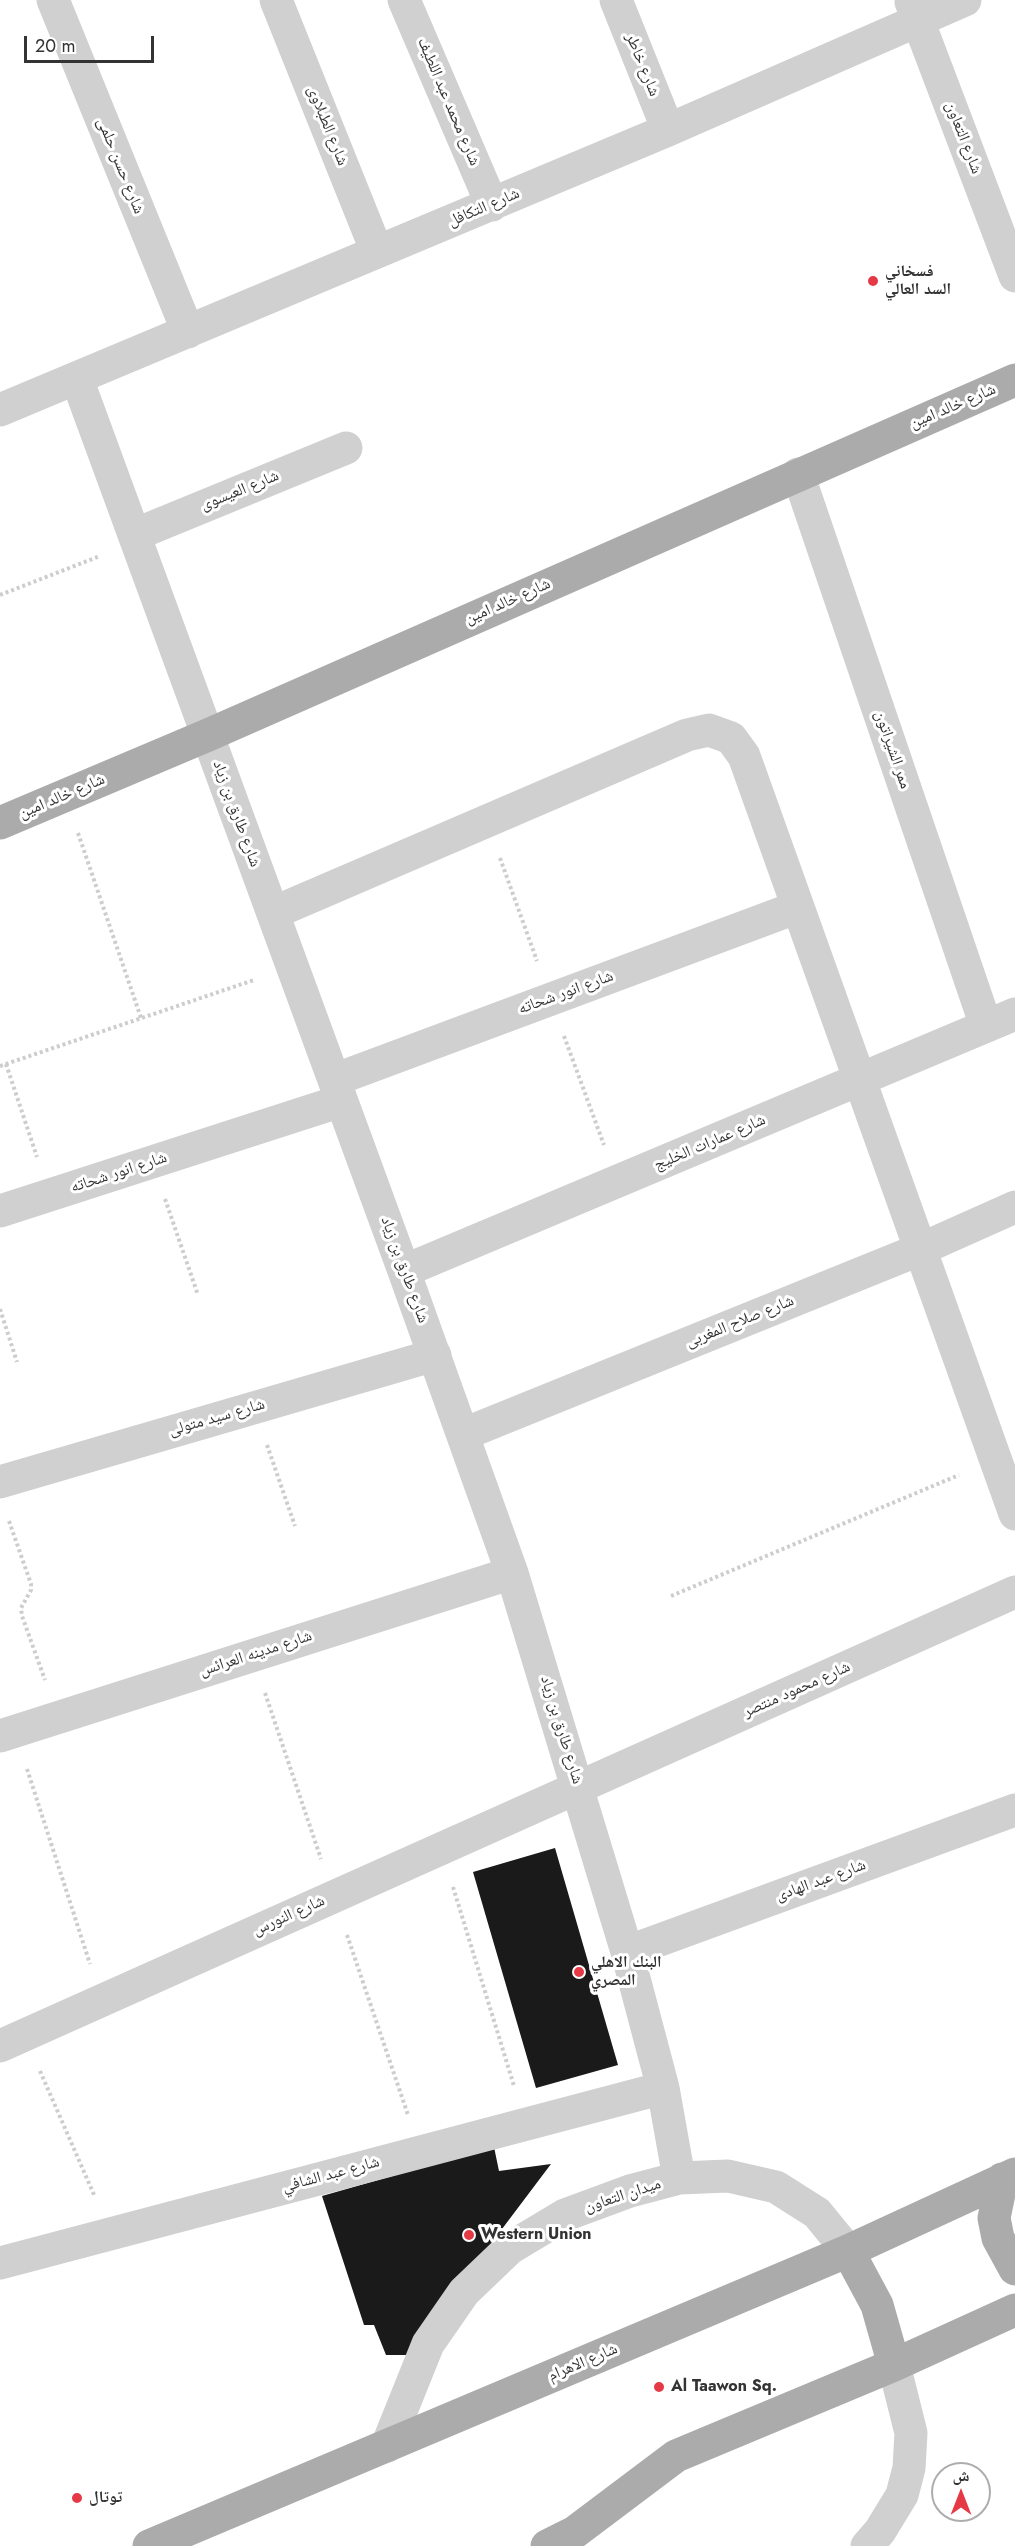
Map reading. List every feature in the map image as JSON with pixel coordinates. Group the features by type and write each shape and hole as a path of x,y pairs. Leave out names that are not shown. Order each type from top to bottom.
{"main road":[{"name":"شارع خالد امين","path":"0,823 207,735 1015,380"},
{"name":"شارع الاهرام","path":"149,2546 848,2251 1008,2176"},
{"path":"1008,2176 994,2218 998,2238 1015,2270"},
{"path":"848,2251 877,2305 894,2365"},
{"path":"547,2546 575,2532 676,2456 894,2365 1015,2310"}],"street":[{"name":"شارع حسن حلمى","path":"53,0 188,332"},
{"name":"شارع الطبلاوى","path":"276,0 377,252"},
{"name":"شارع محمد عبد اللطيف","path":"404,0 492,205"},
{"name":"شارع خاطر","path":"616,0 668,130"},
{"name":"شارع التكافل","path":"0,410 668,130 914,10 965,0"},
{"name":"شارع التعاون","path":"914,10 1015,276"},
{"name":"شارع طارق بن زياد","path":"77,379 464,1434 512,1573 627,1952 663,2088 679,2178"},
{"name":"شارع العيسوى","path":"136,538 346,448"},
{"name":"ممر الشيراتون","path":"798,474 1001,1020"},
{"path":"273,913 687,735 709,730 731,738 740,747 861,1079 1015,1514"},
{"name":"شارع انور شحاته","path":"0,1211 153,1162 798,906"},
{"name":"شارع عمارات الخليج","path":"404,1271 1001,1020"},
{"name":"شارع صلاح المغربى","path":"464,1434 921,1249 1015,1207"},
{"name":"شارع سيد متولى","path":"0,1482 435,1355"},
{"name":"شارع مدينه العرائس","path":"7,1733 512,1573"},
{"name":"شارع محمود منتصر","path":"579,1788 1015,1592"},
{"name":"شارع النورس","path":"12,2040 579,1788"},
{"name":"شارع عبد الهادى","path":"627,1952 1015,1810"},
{"name":"شارع عبد الشافي","path":"0,2263 663,2088"},
{"name":"ميدان التعاون","path":"387,2446 428,2344 464,2292 510,2248 565,2216 630,2191 679,2178 728,2176 776,2187 817,2213 848,2251"},
{"path":"867,2546 880,2531 902,2495 909,2468 911,2433 894,2365"}],"path":[{"path":"0,595 136,538"},
{"path":"65,796 141,1018"},
{"path":"0,1066 292,967"},
{"path":"6,1064 50,1195"},
{"path":"153,1162 198,1295"},
{"path":"0,1309 17,1362"},
{"path":"254,1408 295,1526"},
{"path":"671,1596 996,1459"},
{"path":"7,1515 31,1584 31,1590 21,1608 22,1616 58,1717"},
{"path":"7,1733 101,2001"},
{"path":"442,1849 526,2123"},
{"path":"12,2040 110,2233"}],"building":[{"path":"555,1848 618,2065 536,2088 473,1872"},
{"path":"494,2147 499,2171 551,2164 407,2355 386,2355 374,2325 364,2325 322,2196"}],"place":[{"name":"فسخاني السد العالي","path":"873,281"},
{"name":"البنك الاهلي المصري","path":"579,1972"},
{"name":"Western Union","path":"469,2235"},
{"name":"Al Taawon Sq.","path":"659,2387"},
{"name":"توتال","path":"77,2498"}]}
